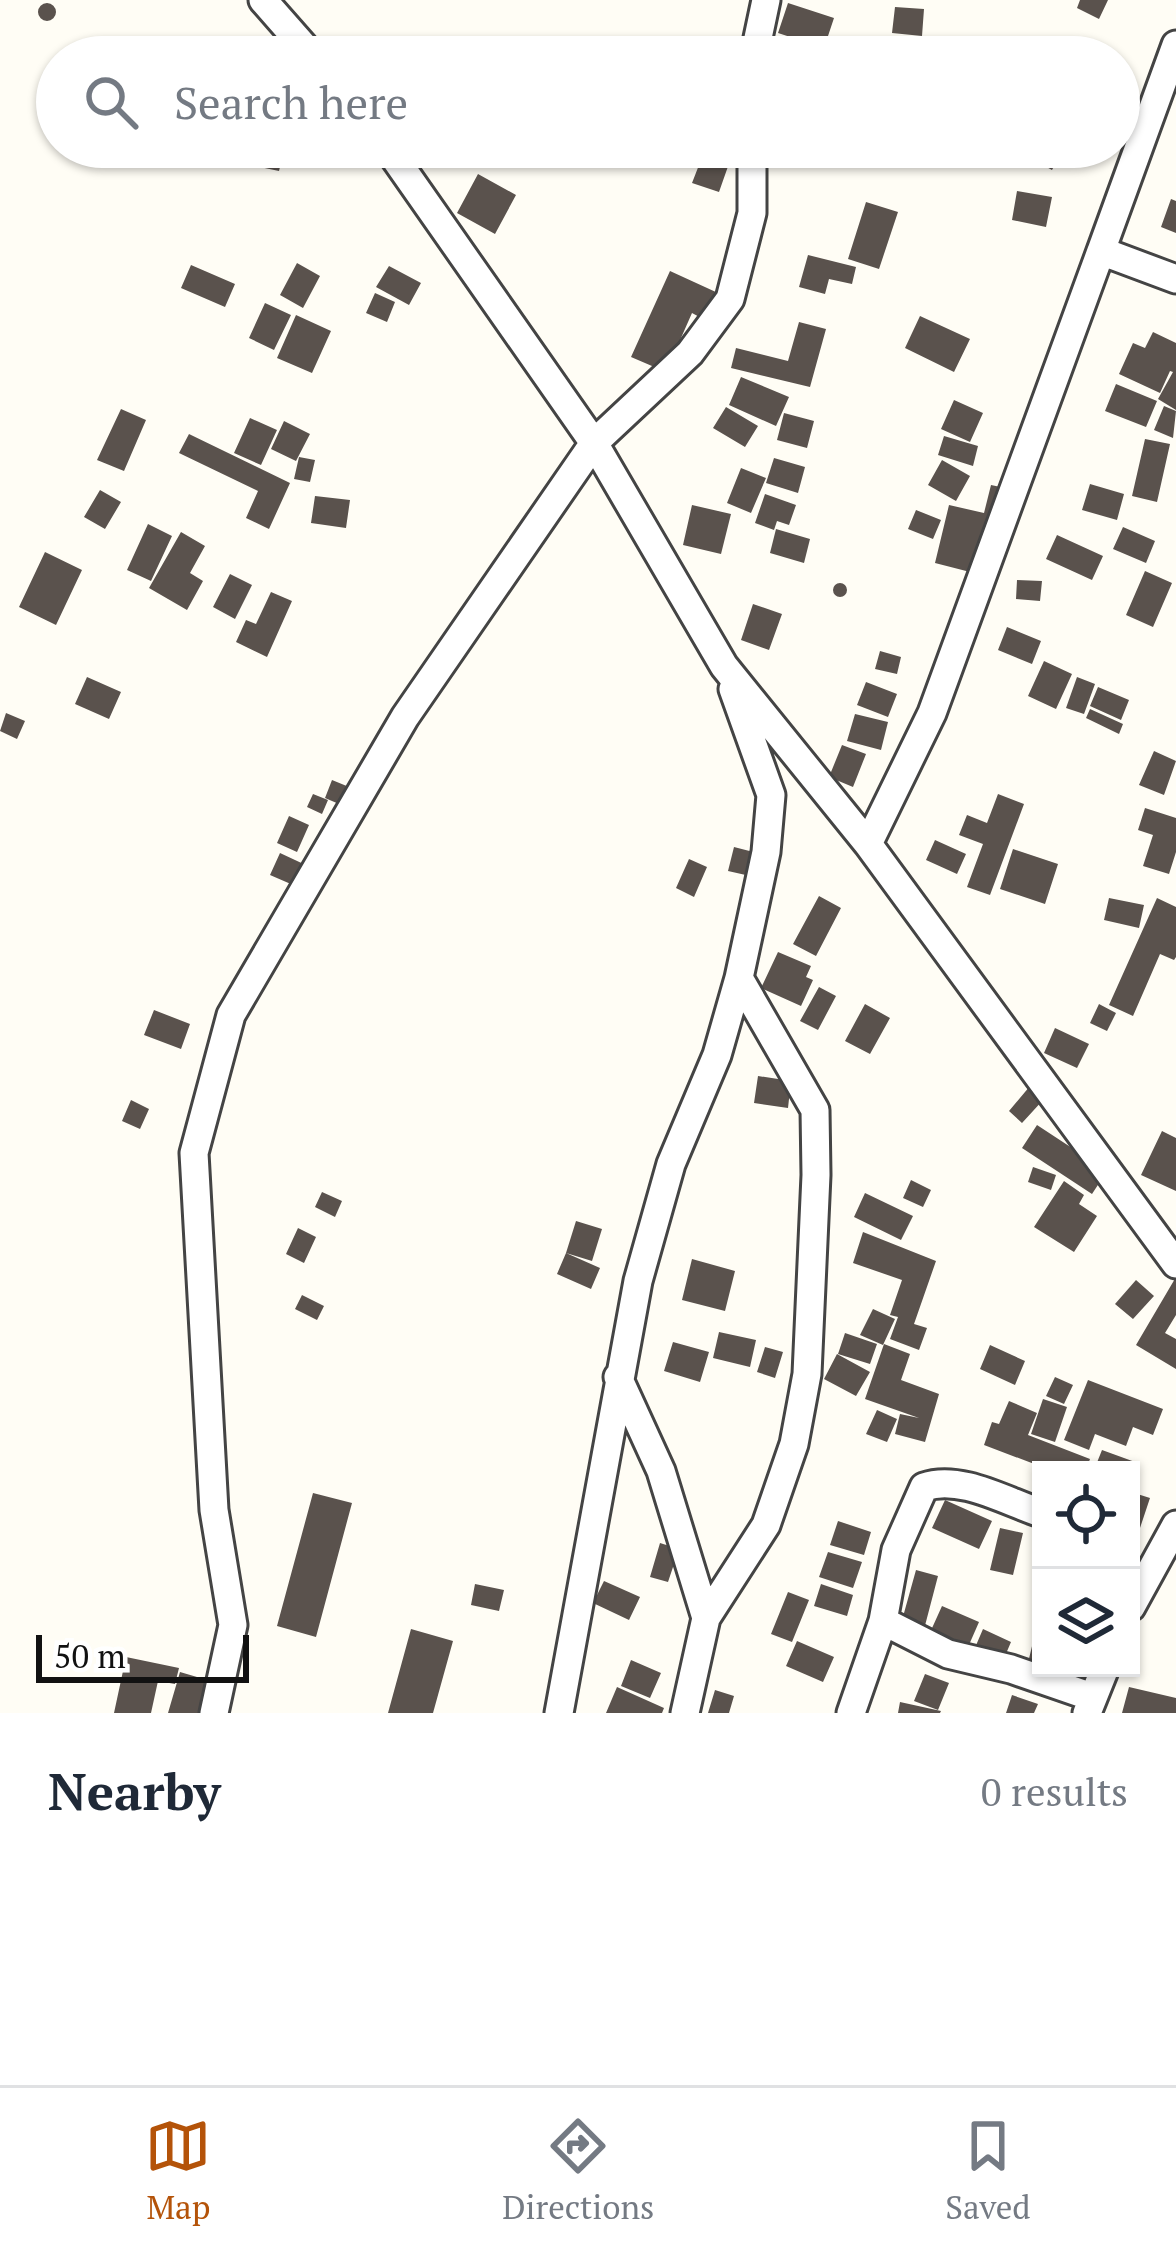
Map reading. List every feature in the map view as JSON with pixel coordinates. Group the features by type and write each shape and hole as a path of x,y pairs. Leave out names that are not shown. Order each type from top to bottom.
{"street":[{"path":"263,0 295,36"},
{"path":"758,36 766,0"},
{"path":"1140,144 1176,45"},
{"path":"402,168 594,443 724,666 868,844 1176,1264"},
{"path":"214,1713 233,1625 214,1510 194,1153 231,1016 405,718 594,443 690,353 730,298 752,213 752,168"},
{"path":"868,844 932,713 1131,168"},
{"path":"1101,251 1176,279"},
{"path":"559,1713 638,1281 670,1164 717,1055 766,852 771,795 724,666"},
{"path":"686,1713 706,1618 766,1525 794,1444 807,1374 815,1110 739,978"},
{"path":"618,1377 661,1471 706,1618"},
{"path":"851,1713 883,1621 896,1550 924,1487 940,1481 1032,1510"},
{"path":"1140,1591 1176,1525"},
{"path":"1140,1547 1160,1554"},
{"path":"883,1621 948,1654 1011,1669 1090,1705 1101,1677"}],"building":[{"path":"1080,0 1108,0 1099,19 1077,8"},
{"path":"47,3 56,12 47,21 38,12"},
{"path":"788,3 834,18 828,36 778,33"},
{"path":"895,7 924,9 922,36 892,33"},
{"path":"698,168 727,168 719,192 692,183"},
{"path":"478,174 516,195 495,234 457,213"},
{"path":"1017,191 1052,197 1046,227 1012,220"},
{"path":"1171,199 1176,201 1176,233 1161,227"},
{"path":"866,202 898,212 879,269 848,259"},
{"path":"808,255 856,267 852,284 829,279 825,294 799,287"},
{"path":"297,263 320,276 303,308 280,295"},
{"path":"191,265 235,284 225,307 181,288"},
{"path":"389,266 421,283 409,305 376,287"},
{"path":"670,271 718,293 705,320 692,313 666,372 631,357"},
{"path":"375,293 395,302 387,322 366,313"},
{"path":"265,303 291,315 274,350 249,338"},
{"path":"296,315 331,331 312,373 277,358"},
{"path":"920,316 970,339 954,372 905,348"},
{"path":"799,322 826,329 810,387 731,368 736,348 788,361"},
{"path":"1153,332 1176,343 1176,410 1158,399 1173,372 1160,393 1119,374 1133,343 1145,348"},
{"path":"741,377 789,397 776,426 729,405"},
{"path":"1116,384 1157,401 1146,427 1105,411"},
{"path":"954,400 983,413 970,442 941,429"},
{"path":"1164,406 1176,411 1173,438 1154,430"},
{"path":"726,407 758,426 745,447 713,428"},
{"path":"121,409 146,420 124,471 97,460"},
{"path":"784,413 814,421 807,448 777,440"},
{"path":"250,418 277,430 261,465 234,453"},
{"path":"284,421 310,434 296,461 271,449"},
{"path":"189,434 290,483 269,529 246,518 258,491 179,453"},
{"path":"944,436 978,446 973,466 938,455"},
{"path":"1145,439 1170,444 1157,502 1132,496"},
{"path":"299,457 315,460 310,482 294,479"},
{"path":"774,458 805,467 798,493 766,483"},
{"path":"942,460 970,476 956,501 928,485"},
{"path":"741,468 766,478 751,513 727,503"},
{"path":"1090,484 1124,494 1117,520 1082,510"},
{"path":"991,485 1010,489 1003,519 988,515 974,573 935,563 949,505 984,513"},
{"path":"100,490 121,502 105,529 84,517"},
{"path":"765,494 796,505 789,525 777,521 774,530 755,523"},
{"path":"315,496 350,500 346,528 311,523"},
{"path":"692,505 731,514 721,554 683,545"},
{"path":"916,510 941,520 933,539 908,529"},
{"path":"148,524 172,536 151,581 127,570"},
{"path":"1123,527 1155,541 1146,563 1113,549"},
{"path":"776,529 810,539 804,563 770,553"},
{"path":"181,532 205,546 190,573 203,581 187,610 149,588"},
{"path":"1057,535 1103,556 1092,580 1046,559"},
{"path":"45,552 82,570 56,625 19,607"},
{"path":"1145,571 1172,583 1153,627 1126,615"},
{"path":"230,574 252,585 235,619 213,607"},
{"path":"1017,580 1042,581 1040,601 1016,599"},
{"path":"840,583 847,590 840,597 833,590"},
{"path":"271,592 292,601 267,657 236,642 246,620 256,624"},
{"path":"753,604 782,614 769,650 741,640"},
{"path":"1007,627 1041,641 1032,664 998,650"},
{"path":"880,651 901,657 897,674 875,669"},
{"path":"1044,661 1072,674 1056,709 1028,696"},
{"path":"87,677 121,692 109,719 75,704"},
{"path":"1077,677 1095,684 1084,714 1066,708"},
{"path":"866,682 897,694 888,717 857,705"},
{"path":"1098,687 1129,700 1121,720 1090,706"},
{"path":"1090,709 1123,724 1119,734 1086,718"},
{"path":"6,713 25,721 17,739 0,731"},
{"path":"855,714 888,722 881,750 847,741"},
{"path":"842,745 866,754 853,787 829,777"},
{"path":"1154,751 1176,761 1164,795 1139,785"},
{"path":"332,780 354,789 346,807 325,798"},
{"path":"313,794 328,800 322,814 307,807"},
{"path":"998,794 1024,804 990,895 967,887 983,844 959,835 967,815 987,823"},
{"path":"1145,808 1176,818 1176,852 1169,874 1143,866 1153,835 1138,830"},
{"path":"289,816 309,825 297,852 277,843"},
{"path":"935,840 966,854 957,874 926,860"},
{"path":"734,847 765,855 759,878 728,871"},
{"path":"1013,849 1058,864 1045,904 1000,889"},
{"path":"280,853 310,867 300,888 270,875"},
{"path":"689,859 707,867 694,897 676,888"},
{"path":"819,896 841,908 816,956 793,944"},
{"path":"1109,898 1144,905 1139,928 1104,920"},
{"path":"1157,898 1176,907 1176,957 1160,954 1133,1016 1109,1005"},
{"path":"778,952 811,966 806,977 813,980 801,1006 761,988"},
{"path":"819,987 836,996 818,1030 800,1021"},
{"path":"865,1004 890,1018 870,1054 845,1041"},
{"path":"1099,1004 1116,1013 1107,1031 1090,1023"},
{"path":"154,1010 190,1024 181,1049 144,1035"},
{"path":"1055,1028 1089,1044 1077,1068 1044,1053"},
{"path":"758,1076 791,1081 788,1108 754,1103"},
{"path":"1030,1086 1044,1099 1022,1123 1009,1111"},
{"path":"131,1100 149,1109 140,1129 122,1121"},
{"path":"1037,1125 1107,1171 1092,1194 1022,1148"},
{"path":"1162,1131 1176,1138 1176,1191 1141,1175"},
{"path":"1033,1167 1056,1175 1051,1190 1028,1182"},
{"path":"911,1180 931,1190 923,1207 903,1198"},
{"path":"1064,1181 1084,1195 1079,1204 1097,1216 1074,1252 1034,1227"},
{"path":"322,1192 342,1201 335,1217 315,1207"},
{"path":"865,1193 913,1216 901,1240 854,1217"},
{"path":"576,1221 602,1229 592,1261 566,1253"},
{"path":"298,1228 316,1237 304,1263 286,1254"},
{"path":"863,1232 936,1261 914,1324 927,1328 919,1350 890,1339 898,1317 890,1315 902,1280 853,1263"},
{"path":"566,1253 600,1268 591,1289 557,1274"},
{"path":"692,1259 735,1271 725,1311 682,1300"},
{"path":"1176,1277 1176,1315 1165,1333 1176,1339 1176,1369 1136,1345"},
{"path":"1136,1280 1154,1296 1133,1319 1115,1304"},
{"path":"302,1295 324,1306 317,1320 295,1309"},
{"path":"873,1309 895,1319 883,1345 860,1335"},
{"path":"719,1332 756,1340 750,1367 713,1358"},
{"path":"845,1333 877,1344 870,1364 838,1354"},
{"path":"673,1342 709,1352 700,1382 664,1371"},
{"path":"884,1344 910,1354 901,1380 939,1394 925,1442 895,1434 900,1414 919,1418 865,1399"},
{"path":"990,1345 1025,1361 1015,1385 980,1369"},
{"path":"765,1347 783,1352 775,1378 757,1372"},
{"path":"837,1354 870,1372 856,1396 824,1379"},
{"path":"1055,1377 1073,1385 1064,1404 1046,1396"},
{"path":"1088,1380 1163,1409 1153,1435 1133,1427 1126,1446 1095,1434 1089,1450 1064,1440"},
{"path":"1043,1399 1067,1407 1055,1442 1031,1434"},
{"path":"1009,1401 1037,1413 1028,1435 1089,1461 1032,1463 984,1445 992,1422 999,1424"},
{"path":"877,1410 897,1419 887,1442 866,1434"},
{"path":"1102,1450 1132,1461 1098,1461"},
{"path":"313,1493 352,1503 316,1637 277,1626"},
{"path":"1140,1495 1150,1498 1140,1528"},
{"path":"945,1500 992,1521 979,1549 932,1528"},
{"path":"838,1521 871,1532 864,1555 830,1545"},
{"path":"1000,1528 1023,1533 1013,1575 990,1570"},
{"path":"660,1543 679,1549 668,1582 650,1577"},
{"path":"828,1552 862,1562 853,1588 819,1577"},
{"path":"916,1570 938,1576 922,1637 899,1631"},
{"path":"604,1581 640,1597 629,1620 593,1603"},
{"path":"475,1584 504,1590 499,1611 471,1605"},
{"path":"821,1584 853,1595 847,1616 814,1606"},
{"path":"788,1592 809,1600 792,1642 771,1634"},
{"path":"942,1606 979,1622 965,1654 928,1637"},
{"path":"411,1629 453,1641 433,1713 388,1713"},
{"path":"983,1629 1011,1642 1002,1663 974,1650"},
{"path":"797,1641 834,1657 823,1682 786,1666"},
{"path":"126,1657 179,1668 175,1684 158,1681 151,1713 114,1713"},
{"path":"631,1660 661,1673 650,1698 621,1686"},
{"path":"180,1672 214,1682 205,1713 168,1713"},
{"path":"925,1674 949,1683 938,1710 914,1701"},
{"path":"617,1687 664,1708 662,1713 606,1713"},
{"path":"1129,1687 1176,1698 1176,1713 1122,1713"},
{"path":"715,1690 734,1696 729,1713 708,1713"},
{"path":"1012,1695 1038,1704 1034,1713 1006,1713"},
{"path":"900,1702 941,1711 898,1713"}]}
